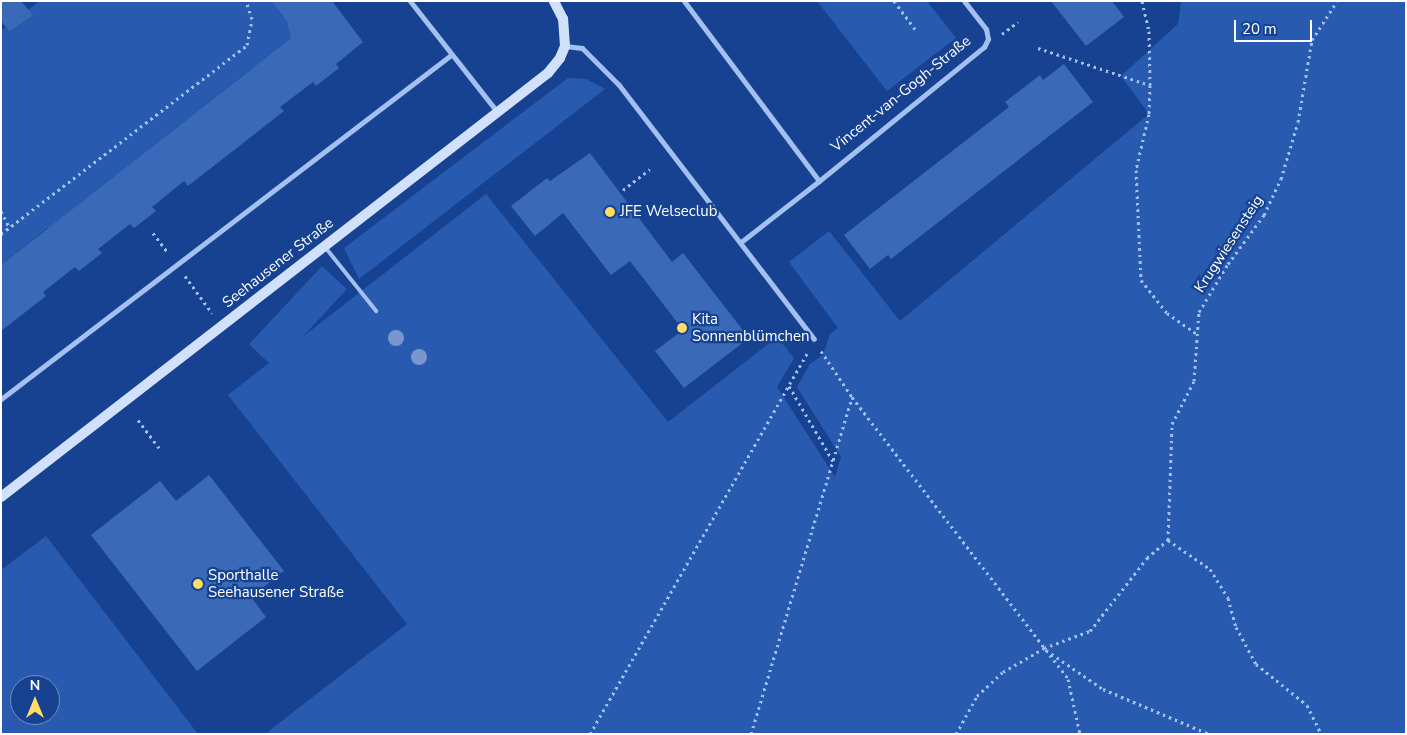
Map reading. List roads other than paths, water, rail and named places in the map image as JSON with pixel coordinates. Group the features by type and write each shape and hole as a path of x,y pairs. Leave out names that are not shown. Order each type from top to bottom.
{"street":[{"path":"410,1 498,113"},
{"path":"554,1 563,18 564,46 582,48 619,85 814,339"},
{"path":"684,1 819,180"},
{"name":"Vincent-van-Gogh-Straße","path":"741,242 984,47 988,39 986,29 964,1"},
{"name":"Seehausener Straße","path":"1,497 548,73 560,58 564,46"},
{"path":"1,399 178,266 451,55"}],"lane":[{"path":"325,246 376,311"}],"place":[{"name":"JFE Welseclub","path":"610,212"},
{"name":"Kita Sonnenblümchen","path":"682,328"},
{"name":"Sporthalle Seehausener Straße","path":"198,584"}]}
